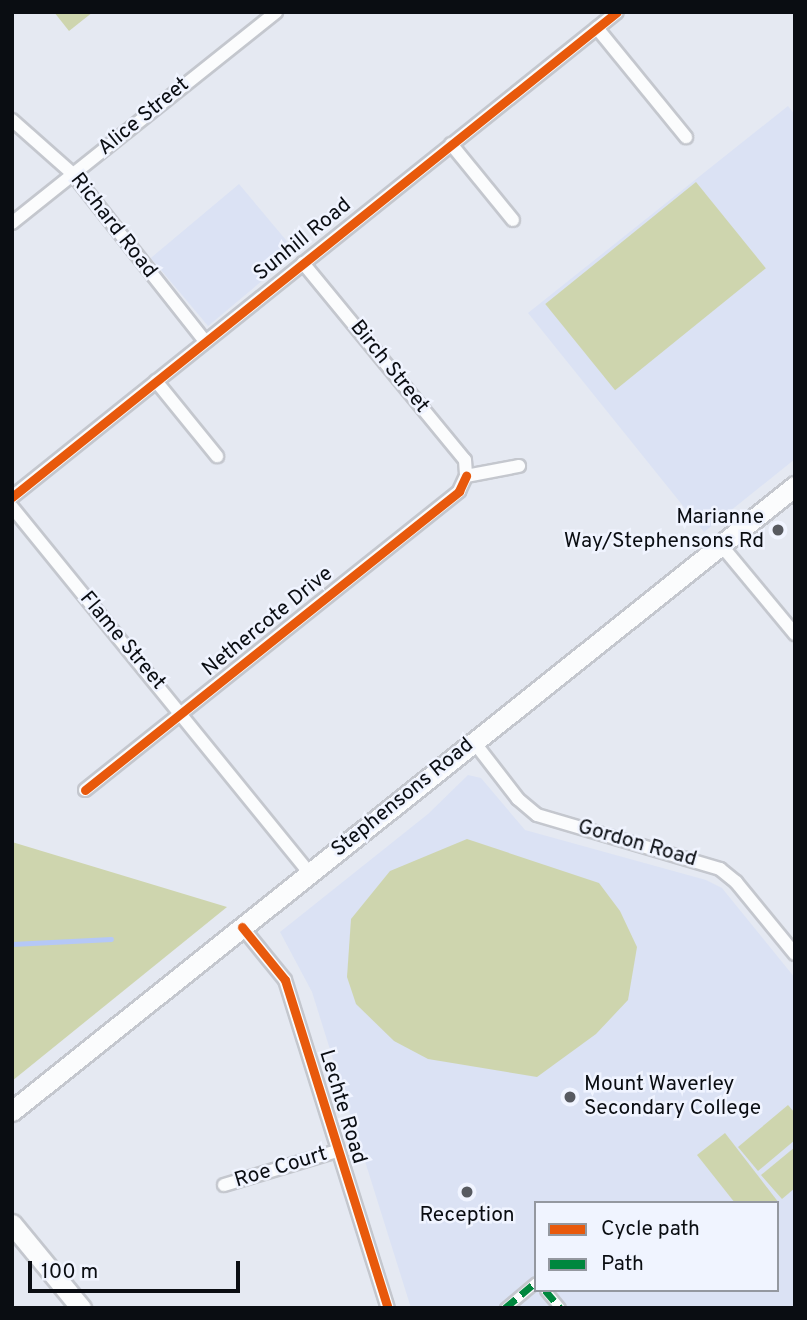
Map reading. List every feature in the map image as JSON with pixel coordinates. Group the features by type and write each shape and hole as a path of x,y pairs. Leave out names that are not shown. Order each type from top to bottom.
{"main road":[{"name":"Stephensons Road","path":"12,1111 795,486"},
{"path":"12,1224 81,1308"}],"street":[{"name":"Alice Street","path":"12,223 276,12"},
{"name":"Sunhill Road","path":"12,497 617,12"},
{"path":"597,28 686,136"},
{"name":"Richard Road","path":"12,120 73,174 205,341"},
{"path":"451,144 513,220"},
{"name":"Birch Street","path":"303,262 465,460 467,476"},
{"path":"156,380 217,456"},
{"path":"467,476 519,466"},
{"name":"Nethercote Drive","path":"85,790 459,492 467,476"},
{"name":"Flame Street","path":"12,507 182,713 310,874"},
{"path":"721,545 795,634"},
{"name":"Gordon Road","path":"474,742 518,799 537,815 720,869 736,882 795,954"},
{"name":"Lechte Road","path":"242,927 285,980 388,1308"},
{"name":"Roe Court","path":"224,1185 337,1151"},
{"path":"505,1308 534,1284"},
{"path":"547,1292 560,1308"}],"shaded area":[{"path":"788,106 795,115 795,459 704,532 528,313"},
{"path":"239,184 296,252 208,326 151,258"},
{"name":"Mount Waverley Secondary College","path":"468,775 481,778 525,830 706,880 722,888 795,978 795,1304 790,1308 411,1308 312,992 280,932 428,814"}],"green space":[{"path":"54,12 93,12 69,31"},
{"path":"696,182 766,268 615,390 545,304"},
{"path":"467,839 599,883 620,911 637,947 628,1000 596,1034 537,1077 428,1059 394,1041 356,1004 347,977 351,919 390,871"},
{"path":"12,842 227,907 12,1081"},
{"path":"788,1105 795,1113 795,1140 758,1171 738,1147"},
{"path":"725,1133 777,1201 733,1201 697,1155"},
{"path":"795,1147 795,1188 782,1199 761,1175"}],"waterway":[{"path":"12,944 111,939"}],"marked path":[{"path":"505,1308 534,1284"},
{"path":"547,1292 560,1308"}],"cycle path":[{"path":"12,497 617,12"},
{"path":"85,790 459,491 466,476"},
{"path":"242,927 285,980 388,1308"}],"place":[{"name":"Marianne Way/Stephensons Rd","path":"778,530"},
{"name":"Mount Waverley Secondary College","path":"570,1097"},
{"name":"Reception","path":"467,1192"}]}
